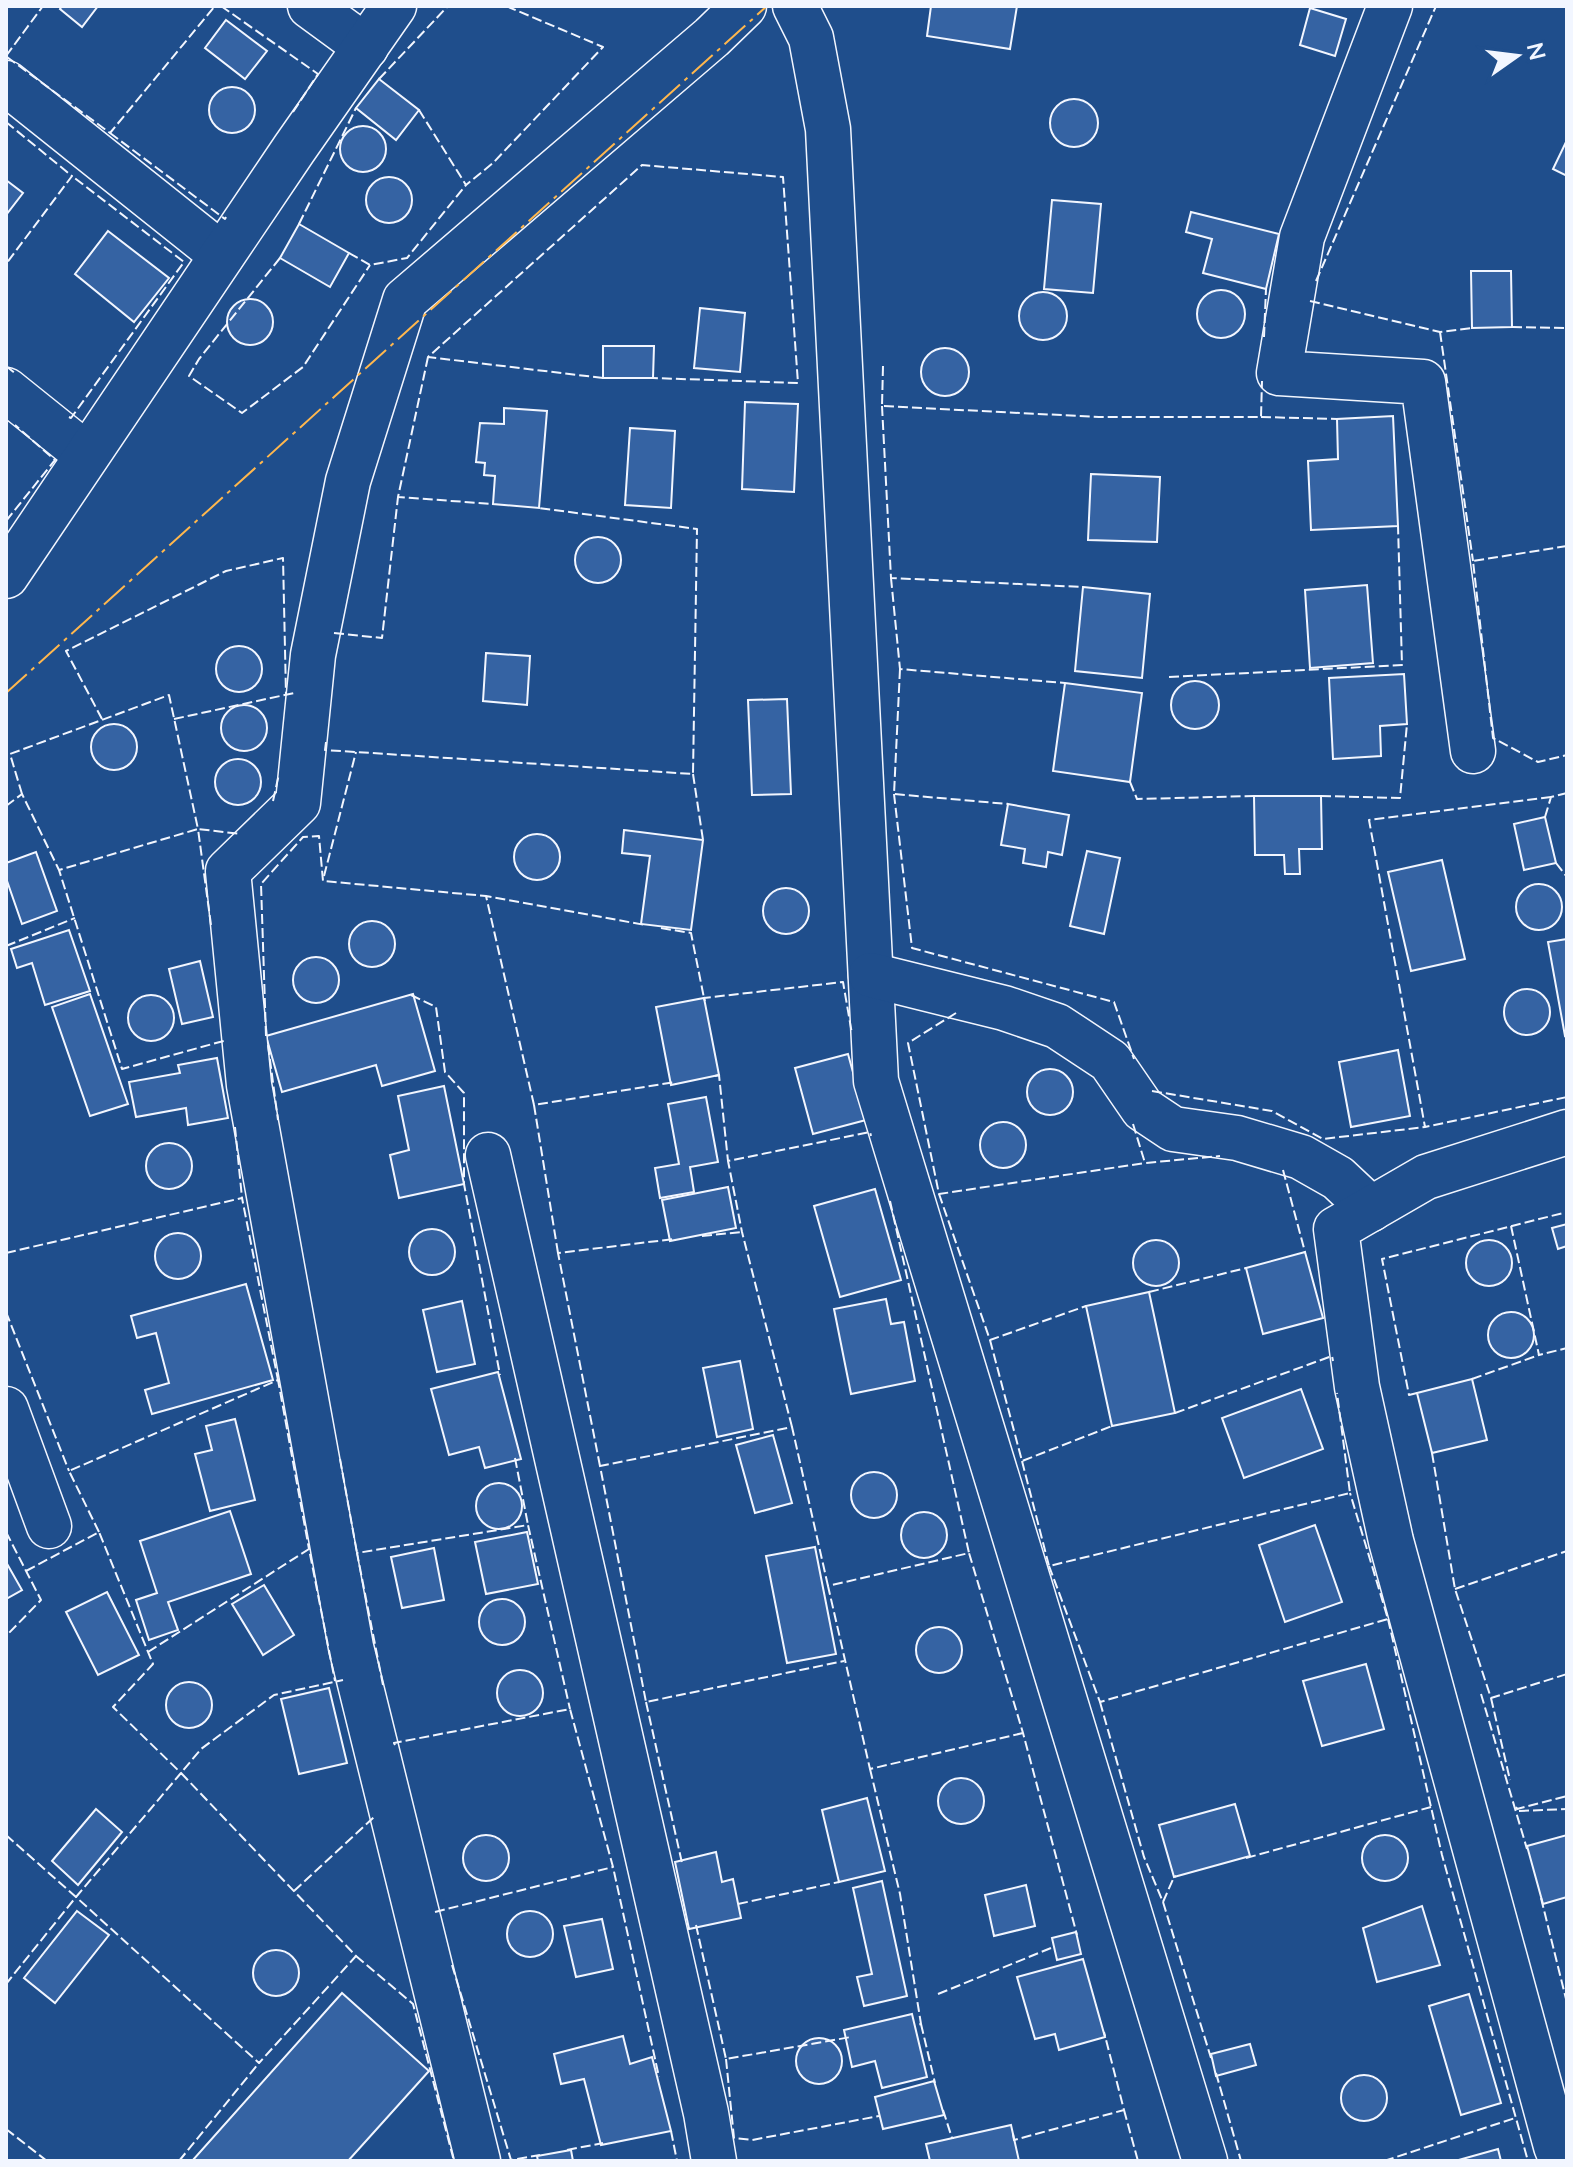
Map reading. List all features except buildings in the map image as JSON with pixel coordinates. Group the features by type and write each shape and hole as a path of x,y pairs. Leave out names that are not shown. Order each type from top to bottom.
{"street":[{"path":"310,6 366,47"},
{"path":"6,576 394,6"},
{"path":"478,2161 351,1647 249,1085 228,871 298,803 313,655 348,481 405,300 712,37 744,6"},
{"path":"795,6 811,38 828,129 876,1081 1205,2161"},
{"path":"1390,6 1302,237 1279,373 1423,382 1473,751"},
{"path":"6,83 222,255"},
{"path":"6,390 87,455"},
{"path":"871,975 1004,1008 1057,1026 1110,1061 1143,1109 1173,1129 1237,1138 1301,1157 1338,1178 1371,1209"},
{"path":"1562,2161 1391,1541 1357,1387 1336,1229 1426,1177 1567,1132"},
{"path":"488,1155 706,2113 714,2161"},
{"path":"6,1409 49,1526"}],"fence":[{"path":"6,56 43,6"},
{"path":"7,57 110,133 215,6"},
{"path":"221,6 318,74 293,112"},
{"path":"379,79 448,6"},
{"path":"419,110 466,185 493,163 603,47 506,6"},
{"path":"1316,281 1436,6"},
{"path":"299,224 356,108"},
{"path":"6,122 72,176 6,264"},
{"path":"110,133 226,217"},
{"path":"603,378 428,357 642,165 783,177 798,383 653,378"},
{"path":"69,417 184,262 72,176"},
{"path":"349,253 370,265 407,258 466,185"},
{"path":"280,258 199,359 189,376 242,413 303,367 370,265"},
{"path":"1264,337 1266,289"},
{"path":"1310,301 1440,332 1472,328"},
{"path":"1512,327 1567,328"},
{"path":"1440,332 1473,561"},
{"path":"428,357 398,497 493,504"},
{"path":"6,366 16,374"},
{"path":"883,366 882,406 1099,417 1261,417 1262,381"},
{"path":"882,406 891,578 1083,587"},
{"path":"1261,417 1337,419"},
{"path":"6,521 55,460 15,425"},
{"path":"334,633 382,638 398,497"},
{"path":"326,742 325,750 693,774 697,529 539,508"},
{"path":"1169,677 1402,665 1398,526"},
{"path":"1567,546 1473,561 1493,738 1538,762 1567,755"},
{"path":"102,719 66,651 226,571 283,558 286,695"},
{"path":"891,578 900,669 1065,683"},
{"path":"900,669 894,794 1008,804"},
{"path":"174,719 294,693"},
{"path":"22,794 10,754 169,695 198,829 241,834"},
{"path":"1321,796 1400,798 1407,724"},
{"path":"324,876 356,752"},
{"path":"273,801 279,774"},
{"path":"693,774 703,840"},
{"path":"1130,782 1137,799 1254,796"},
{"path":"1545,817 1551,797 1567,793"},
{"path":"6,806 22,794 59,870"},
{"path":"894,794 912,948 1114,1002 1134,1059"},
{"path":"1551,797 1369,820 1425,1127 1567,1097"},
{"path":"211,925 198,829 59,870 122,1069 227,1040"},
{"path":"266,1036 261,884 303,837 319,836 323,881 486,896"},
{"path":"1556,863 1567,877"},
{"path":"534,1105 486,896 645,925"},
{"path":"6,946 75,918"},
{"path":"661,928 691,933 704,998"},
{"path":"705,1001 704,998 843,982 852,1034"},
{"path":"411,995 436,1007 445,1072 464,1093 464,1184 500,1375"},
{"path":"956,1013 908,1043 939,1194 1145,1163"},
{"path":"268,1045 278,1120"},
{"path":"715,1076 719,1075 728,1161"},
{"path":"558,1253 534,1105 675,1082"},
{"path":"1152,1091 1272,1111 1323,1139 1425,1127"},
{"path":"1133,1124 1145,1163 1220,1156"},
{"path":"235,1127 242,1198"},
{"path":"792,1427 742,1232 728,1161 870,1132 871,1136"},
{"path":"1283,1170 1305,1252"},
{"path":"939,1194 990,1340 1086,1306"},
{"path":"6,1253 242,1198 278,1380"},
{"path":"890,1201 969,1553"},
{"path":"1417,1393 1409,1395 1382,1259 1567,1212"},
{"path":"1511,1226 1539,1355 1567,1348"},
{"path":"702,1236 742,1232"},
{"path":"600,1466 558,1253 674,1239"},
{"path":"1149,1292 1246,1268"},
{"path":"6,1312 69,1471"},
{"path":"990,1340 1022,1461 1112,1426"},
{"path":"1472,1379 1539,1355"},
{"path":"1175,1413 1332,1356 1333,1361"},
{"path":"99,1532 69,1471 278,1380 309,1549"},
{"path":"1022,1461 1049,1566 1350,1493 1337,1393"},
{"path":"828,1586 792,1427 600,1466 646,1702 844,1661"},
{"path":"1432,1453 1455,1589 1491,1698 1567,1674"},
{"path":"515,1458 528,1525"},
{"path":"340,1459 357,1553"},
{"path":"1049,1566 1100,1702 1388,1619 1350,1493"},
{"path":"383,1685 357,1553 528,1525 570,1709"},
{"path":"6,1532 41,1600 6,1636"},
{"path":"26,1571 99,1532 153,1664 113,1707 181,1773 76,1897 259,2063 356,1956 181,1773 201,1749 274,1695 343,1680"},
{"path":"148,1652 309,1549 335,1681"},
{"path":"1455,1589 1567,1551"},
{"path":"1023,1733 870,1769 828,1586 969,1553 1023,1733 1077,1935"},
{"path":"1388,1619 1442,1855 1528,2161"},
{"path":"1481,1694 1527,1849"},
{"path":"1491,1698 1510,1780"},
{"path":"646,1702 682,1863"},
{"path":"1100,1702 1144,1857 1163,1902 1211,2058"},
{"path":"395,1745 570,1709 613,1867 659,2077"},
{"path":"870,1769 900,1894 921,2024 918,2025"},
{"path":"1516,1807 1567,1796"},
{"path":"1246,1858 1431,1807"},
{"path":"1519,1811 1567,1809"},
{"path":"294,1891 374,1814"},
{"path":"6,1835 76,1897 6,1984"},
{"path":"435,1912 613,1867"},
{"path":"1163,1902 1176,1876"},
{"path":"738,1904 839,1882"},
{"path":"1541,1898 1567,2003"},
{"path":"696,1925 726,2059 851,2037"},
{"path":"938,1994 1051,1948"},
{"path":"356,1956 413,2004 454,2161"},
{"path":"452,1965 511,2160 540,2155"},
{"path":"921,2024 935,2083"},
{"path":"1013,2134 1014,2140 1124,2110 1104,2032"},
{"path":"726,2059 734,2138 752,2140 879,2116"},
{"path":"179,2161 259,2063"},
{"path":"1216,2073 1241,2161"},
{"path":"943,2110 954,2138"},
{"path":"1124,2110 1138,2161"},
{"path":"1384,2161 1515,2118"},
{"path":"6,2129 47,2161"},
{"path":"671,2131 677,2161"},
{"path":"567,2150 603,2143"}],"power":[{"path":"6,693 767,6"}]}
